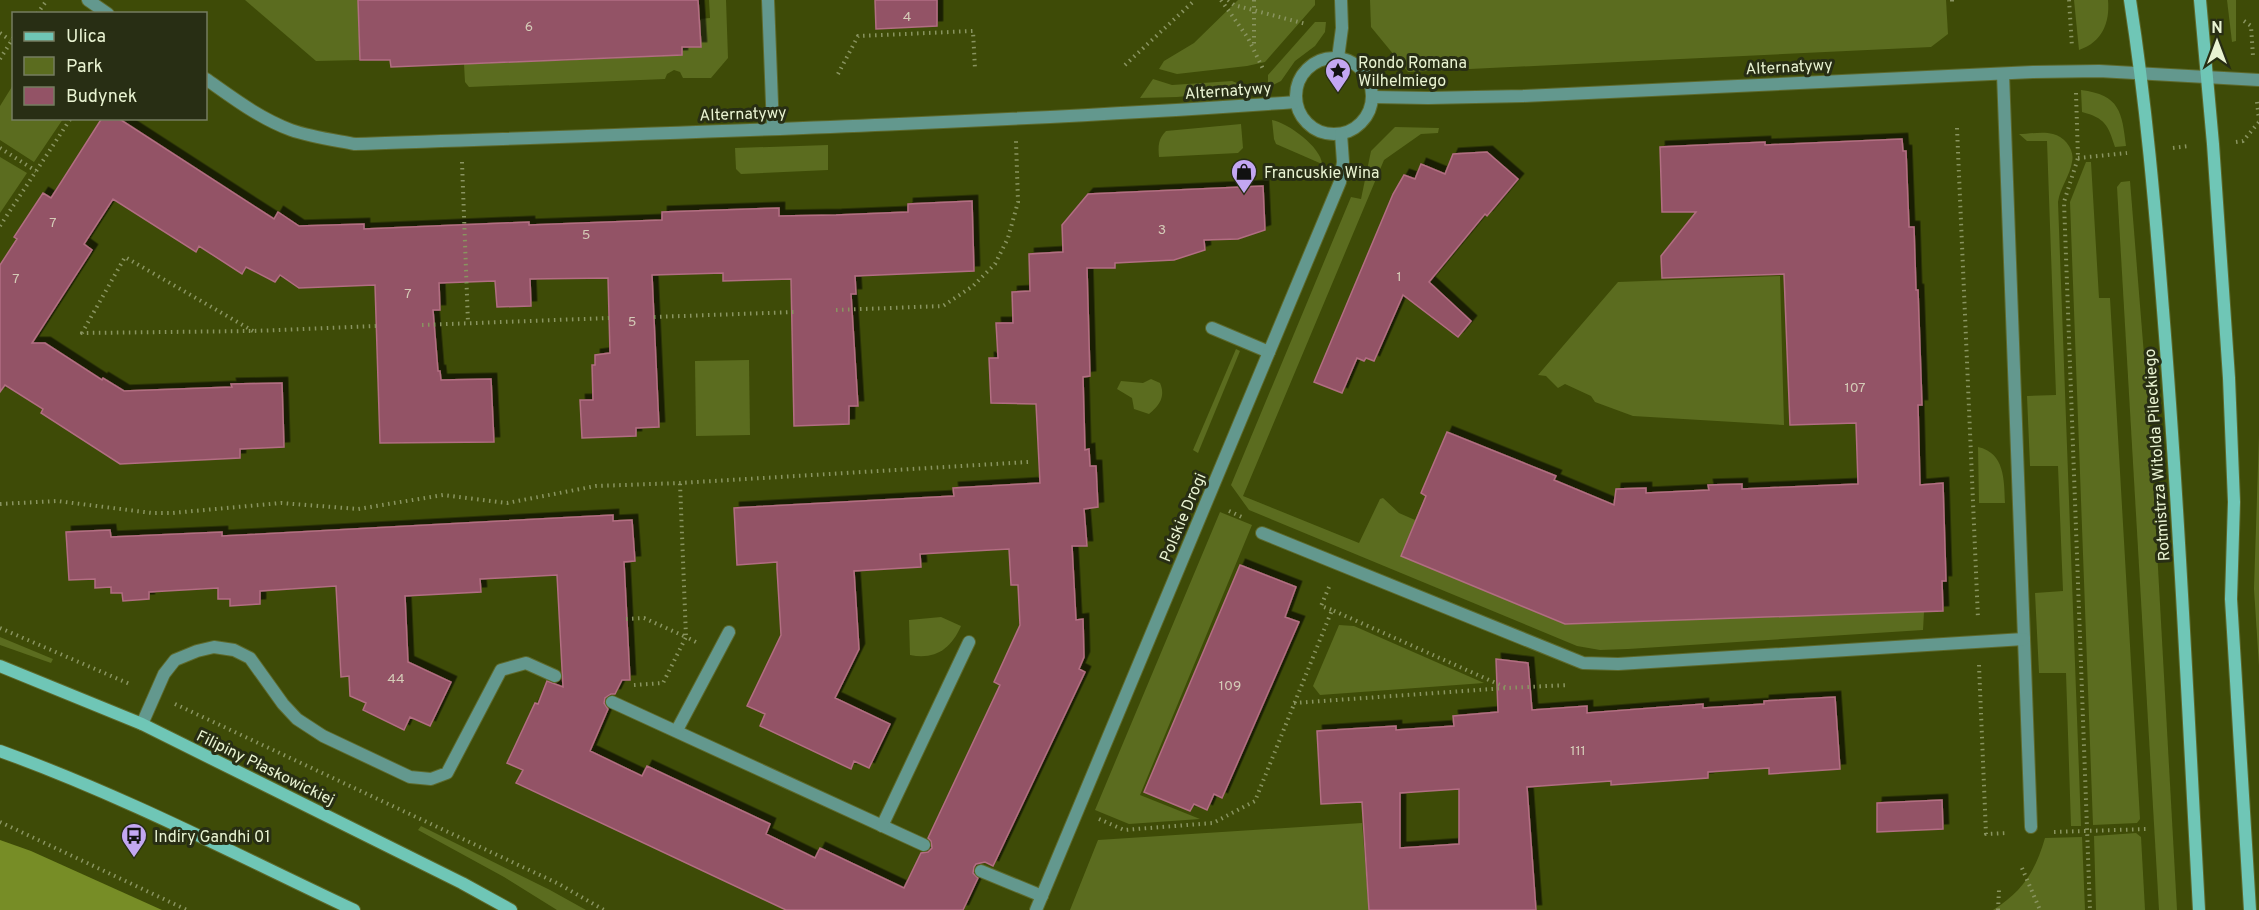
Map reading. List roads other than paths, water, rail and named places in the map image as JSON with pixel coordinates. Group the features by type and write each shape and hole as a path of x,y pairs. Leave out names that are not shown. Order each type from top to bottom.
{"main road":[{"name":"Rotmistrza Witolda Pileckiego","path":"2130,0 2142,74 2174,442 2199,910"},
{"path":"2199,0 2229,378 2234,502 2231,599 2250,910"},
{"name":"Filipiny Płaskowickiej","path":"0,666 142,724 462,883 511,910"},
{"path":"0,752 58,774 164,820 354,910"}],"street":[{"path":"88,0 105,12"},
{"path":"768,0 773,129"},
{"path":"1338,58 1341,0"},
{"path":"1327,58 1350,61 1359,67 1367,75 1372,86 1373,97 1367,117 1352,130 1341,134 1320,132 1310,126 1302,117 1296,102 1299,82 1305,71 1315,63 1327,58"},
{"name":"Alternatywy","path":"1373,97 1523,96 2099,71 2259,80"},
{"path":"2003,74 2024,639 2037,830"},
{"name":"Alternatywy","path":"207,80 257,114 290,129 355,144 1142,113 1296,102"},
{"name":"Polskie Drogi","path":"1036,910 1340,182 1343,162 1341,134"},
{"path":"1212,328 1269,352"},
{"path":"1262,533 1583,663 1617,664 2024,639"},
{"path":"677,730 729,632"},
{"path":"882,826 969,642"},
{"path":"142,724 165,674 175,660 214,647 234,650 250,658 283,704 297,719 322,736 410,777 431,778 447,773 501,670 526,663 555,676"},
{"path":"612,702 924,845"},
{"path":"981,871 1042,896"}],"place":[{"name":"Rondo Romana Wilhelmiego","path":"1338,94"},
{"name":"Francuskie Wina","path":"1244,195"},
{"name":"Indiry Gandhi 01","path":"134,859"}]}
